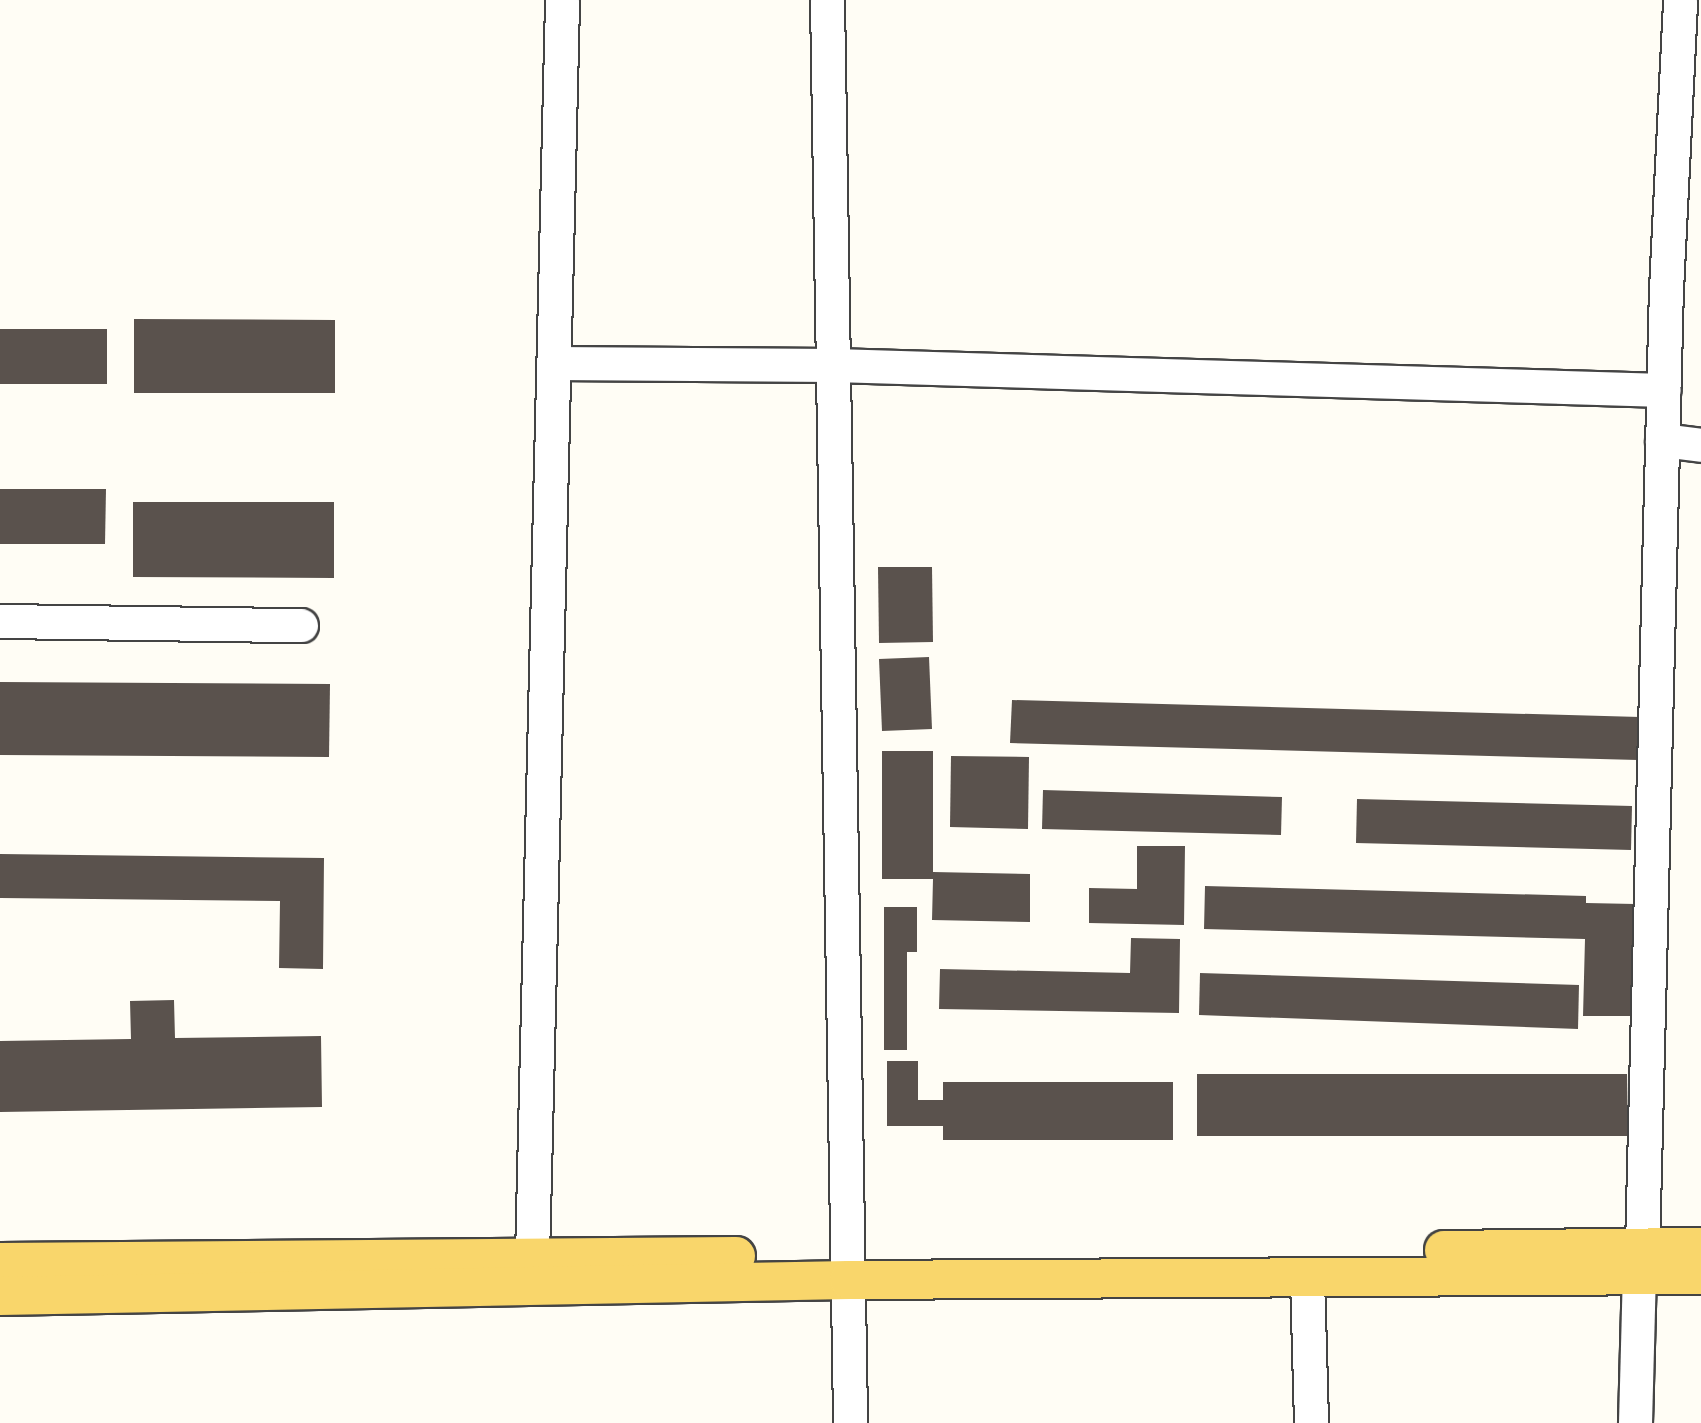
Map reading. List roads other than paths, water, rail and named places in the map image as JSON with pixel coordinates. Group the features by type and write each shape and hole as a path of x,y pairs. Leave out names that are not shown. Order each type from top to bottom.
{"main road":[{"path":"0,1262 532,1257 849,1268 1307,1278 1641,1262 1701,1248"},
{"path":"0,1296 849,1268 1641,1262 1701,1275"}],"street":[{"path":"532,1257 562,0"},
{"path":"827,0 850,1423"},
{"path":"1635,1423 1662,440 1680,0"},
{"path":"553,363 834,365 1664,390"},
{"path":"1662,440 1701,445"},
{"path":"0,621 301,625"},
{"path":"1307,1278 1311,1423"}]}
